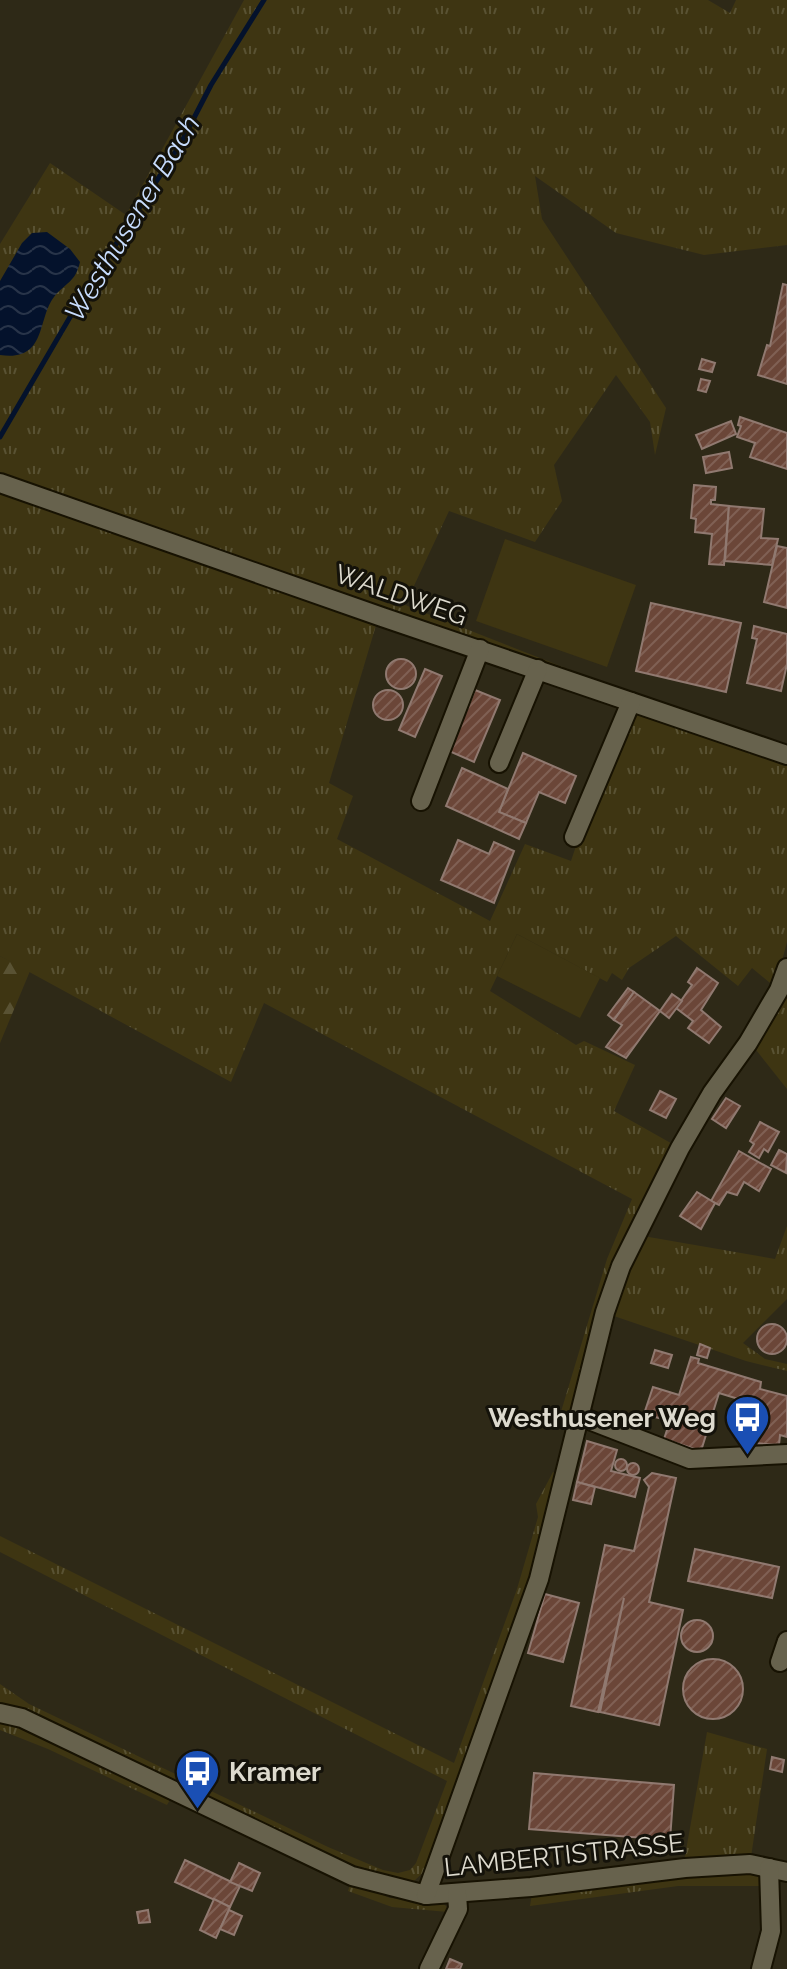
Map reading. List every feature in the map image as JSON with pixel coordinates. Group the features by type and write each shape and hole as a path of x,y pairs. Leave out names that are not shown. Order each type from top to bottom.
{"street":[{"name":"WALDWEG","path":"0,483 787,755"},
{"path":"421,801 480,649"},
{"path":"499,763 538,669"},
{"path":"574,837 631,702"},
{"path":"426,1895 539,1579 605,1312 621,1266 680,1148 712,1093 748,1043 779,990 787,968"},
{"path":"579,1416 690,1459 787,1454"},
{"path":"780,1662 787,1641"},
{"name":"LAMBERTISTRASSE","path":"0,1713 22,1718 46,1729 352,1876 426,1895 685,1868 750,1864 778,1870"},
{"path":"761,1969 771,1931 778,1870"},
{"path":"429,1969 458,1909 457,1894"}],"green space":[{"path":"244,0 708,0 730,13 736,0 787,0 787,245 704,255 616,233 535,176 542,219 666,408 655,455 650,422 616,375 554,465 562,501 535,542 449,511 405,605 624,691 0,479 0,244 50,163 126,215"},
{"path":"0,485 377,622 329,783 353,796 337,839 490,921 525,844 571,861 623,705 775,756 787,766 787,942 775,987 752,968 738,986 676,936 629,968 622,980 612,973 607,982 517,934 490,991 576,1045 584,1041 635,1065 614,1111 676,1146 614,1266 568,1431 557,1425 607,1259 632,1199 264,1003 231,1082 0,956"},
{"path":"505,539 636,585 607,667 476,621"},
{"path":"517,934 600,978 580,1018 497,976"},
{"path":"0,956 30,971 0,1043"},
{"path":"787,982 787,1089 753,1046"},
{"path":"787,1226 787,1299 743,1343 765,1359 787,1364 787,1371 746,1361 611,1315 626,1269 643,1236 775,1259"},
{"path":"553,1472 557,1474 532,1577 429,1867 414,1881 402,1883 381,1877 325,1855 0,1704 0,1684 29,1704 328,1847 383,1870 398,1873 410,1870 416,1863 447,1781 0,1552 0,1536 454,1763 517,1589 538,1517 536,1504"},
{"path":"0,1720 18,1725 172,1796 167,1805 0,1730"},
{"path":"707,1732 767,1749 751,1857 684,1862"},
{"path":"757,1872 766,1886 678,1886 530,1906 532,1894 675,1876"},
{"path":"351,1882 390,1898 440,1901 448,1912 392,1907 348,1891"}],"water":[{"path":"47,232 70,249 80,262 78,269 54,297 33,346 15,355 0,355 0,281 22,243 32,233"}],"building":[{"path":"783,284 787,285 787,384 758,375 767,345 770,346"},
{"path":"702,359 715,363 712,372 699,369"},
{"path":"701,379 710,381 706,392 698,390"},
{"path":"740,417 787,433 787,469 750,457 755,443 737,437"},
{"path":"731,421 736,434 702,449 696,435"},
{"path":"729,452 732,468 706,473 703,457"},
{"path":"694,485 716,487 715,500 711,500 711,504 729,506 724,565 709,564 712,534 695,532 696,519 691,518"},
{"path":"729,506 764,509 761,538 778,539 772,565 725,561"},
{"path":"777,546 787,548 787,608 764,602"},
{"path":"651,603 741,623 726,692 636,671"},
{"path":"754,626 787,634 787,664 781,691 747,683 757,639 752,638"},
{"path":"401,659 412,663 416,674 412,685 401,689 390,685 386,674 390,663"},
{"path":"425,669 442,676 415,737 399,730"},
{"path":"388,690 399,694 403,705 399,716 388,720 377,716 373,705 377,694"},
{"path":"475,690 500,700 474,762 449,751"},
{"path":"523,753 576,776 565,803 539,792 526,823 499,812"},
{"path":"462,768 508,789 499,812 526,823 519,839 446,806"},
{"path":"458,840 489,854 494,842 514,851 494,903 441,880"},
{"path":"697,968 718,983 701,1010 721,1027 709,1043 688,1028 693,1021 676,1008 692,985 688,982"},
{"path":"628,988 634,992 614,1020 608,1015"},
{"path":"634,992 660,1011 626,1058 606,1047 622,1025 614,1020"},
{"path":"672,994 682,1001 669,1018 660,1011"},
{"path":"660,1091 676,1099 666,1118 650,1110"},
{"path":"726,1098 740,1106 726,1128 712,1119"},
{"path":"760,1122 779,1132 768,1152 764,1149 759,1158 749,1152 754,1144 750,1141"},
{"path":"779,1150 787,1154 786,1173 771,1165"},
{"path":"739,1151 771,1169 759,1191 744,1182 737,1195 727,1192 719,1205 711,1201"},
{"path":"697,1192 715,1203 701,1229 680,1216"},
{"path":"772,1324 783,1328 787,1339 783,1350 772,1354 761,1350 757,1339 761,1328"},
{"path":"700,1344 710,1348 707,1358 697,1355"},
{"path":"655,1350 672,1355 668,1368 651,1363"},
{"path":"691,1357 699,1359 698,1363 761,1382 760,1389 787,1396 787,1437 780,1435 779,1445 754,1443 758,1405 719,1393 701,1451 664,1439 670,1421 644,1414 653,1387 679,1395"},
{"path":"587,1441 617,1450 611,1471 640,1478 635,1497 577,1482"},
{"path":"621,1459 627,1465 621,1471 615,1465"},
{"path":"633,1463 639,1469 633,1475 627,1469"},
{"path":"652,1473 676,1478 649,1602 683,1610 659,1725 600,1712 624,1598 598,1712 571,1706 605,1545 634,1551 649,1487 644,1480"},
{"path":"577,1482 595,1487 591,1504 573,1500"},
{"path":"695,1549 779,1567 772,1598 688,1581"},
{"path":"545,1594 579,1603 563,1662 528,1653"},
{"path":"697,1620 709,1624 713,1636 709,1648 697,1652 685,1648 681,1636 685,1624"},
{"path":"713,1659 734,1668 743,1689 734,1710 713,1719 692,1710 683,1689 692,1668"},
{"path":"772,1757 784,1760 782,1772 770,1769"},
{"path":"534,1773 674,1785 670,1840 529,1829"},
{"path":"185,1860 240,1886 230,1907 175,1882"},
{"path":"239,1863 260,1873 252,1891 230,1882"},
{"path":"214,1899 230,1907 216,1938 200,1930"},
{"path":"148,1910 150,1922 139,1923 137,1912"},
{"path":"229,1910 242,1916 234,1935 220,1929"},
{"path":"450,1959 462,1964 460,1969 446,1969"}],"waterway":[{"name":"Westhusener Bach","path":"0,437 80,300 181,143 211,85 264,0"}],"place":[{"name":"Westhusener Weg","path":"747,1457"},
{"name":"Kramer","path":"198,1811"}]}
